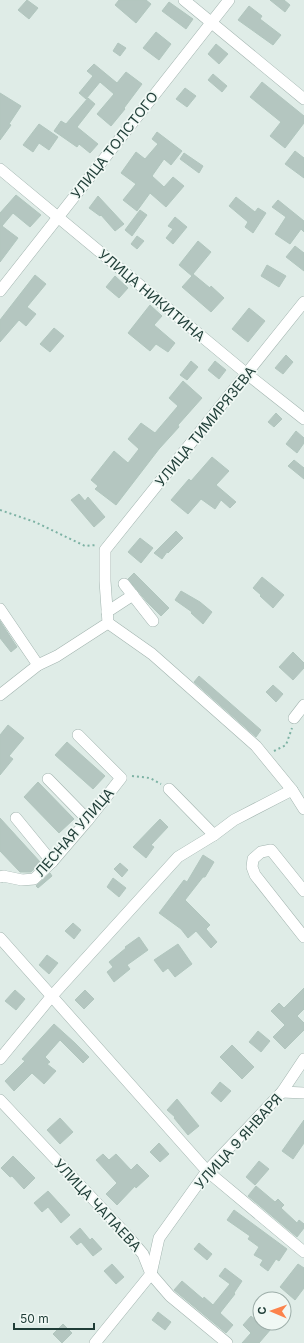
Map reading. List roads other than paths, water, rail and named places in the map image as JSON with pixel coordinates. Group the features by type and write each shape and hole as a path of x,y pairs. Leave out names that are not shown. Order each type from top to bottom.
{"street":[{"path":"184,0 304,99"},
{"name":"УЛИЦА ТОЛСТОГО","path":"0,291 229,0"},
{"name":"УЛИЦА НИКИТИНА","path":"0,169 247,374 304,419"},
{"name":"УЛИЦА ТИМИРЯЗЕВА","path":"108,617 104,581 107,547 304,302"},
{"path":"124,584 153,621"},
{"path":"0,695 38,665 57,656 108,617 132,596"},
{"path":"0,609 38,665"},
{"path":"108,617 256,746 292,790 304,809"},
{"path":"293,721 304,705"},
{"name":"ЛЕСНАЯ УЛИЦА","path":"0,877 2,876 22,880 34,879 52,862 121,778 78,735"},
{"path":"48,779 88,820"},
{"path":"169,789 214,835"},
{"path":"0,1059 51,997 178,857 214,835 234,820 292,790"},
{"path":"16,818 52,862"},
{"path":"304,891 271,850 261,852 253,859 252,867 255,876 304,937"},
{"path":"0,938 207,1171 304,1252"},
{"name":"УЛИЦА 9 ЯНВАРЯ","path":"95,1343 151,1274 158,1238 207,1171 282,1092 304,1058"},
{"path":"282,1092 304,1094"},
{"name":"УЛИЦА ЧАПАЕВА","path":"0,1100 125,1233 143,1254 151,1274 170,1296 227,1343"}]}
